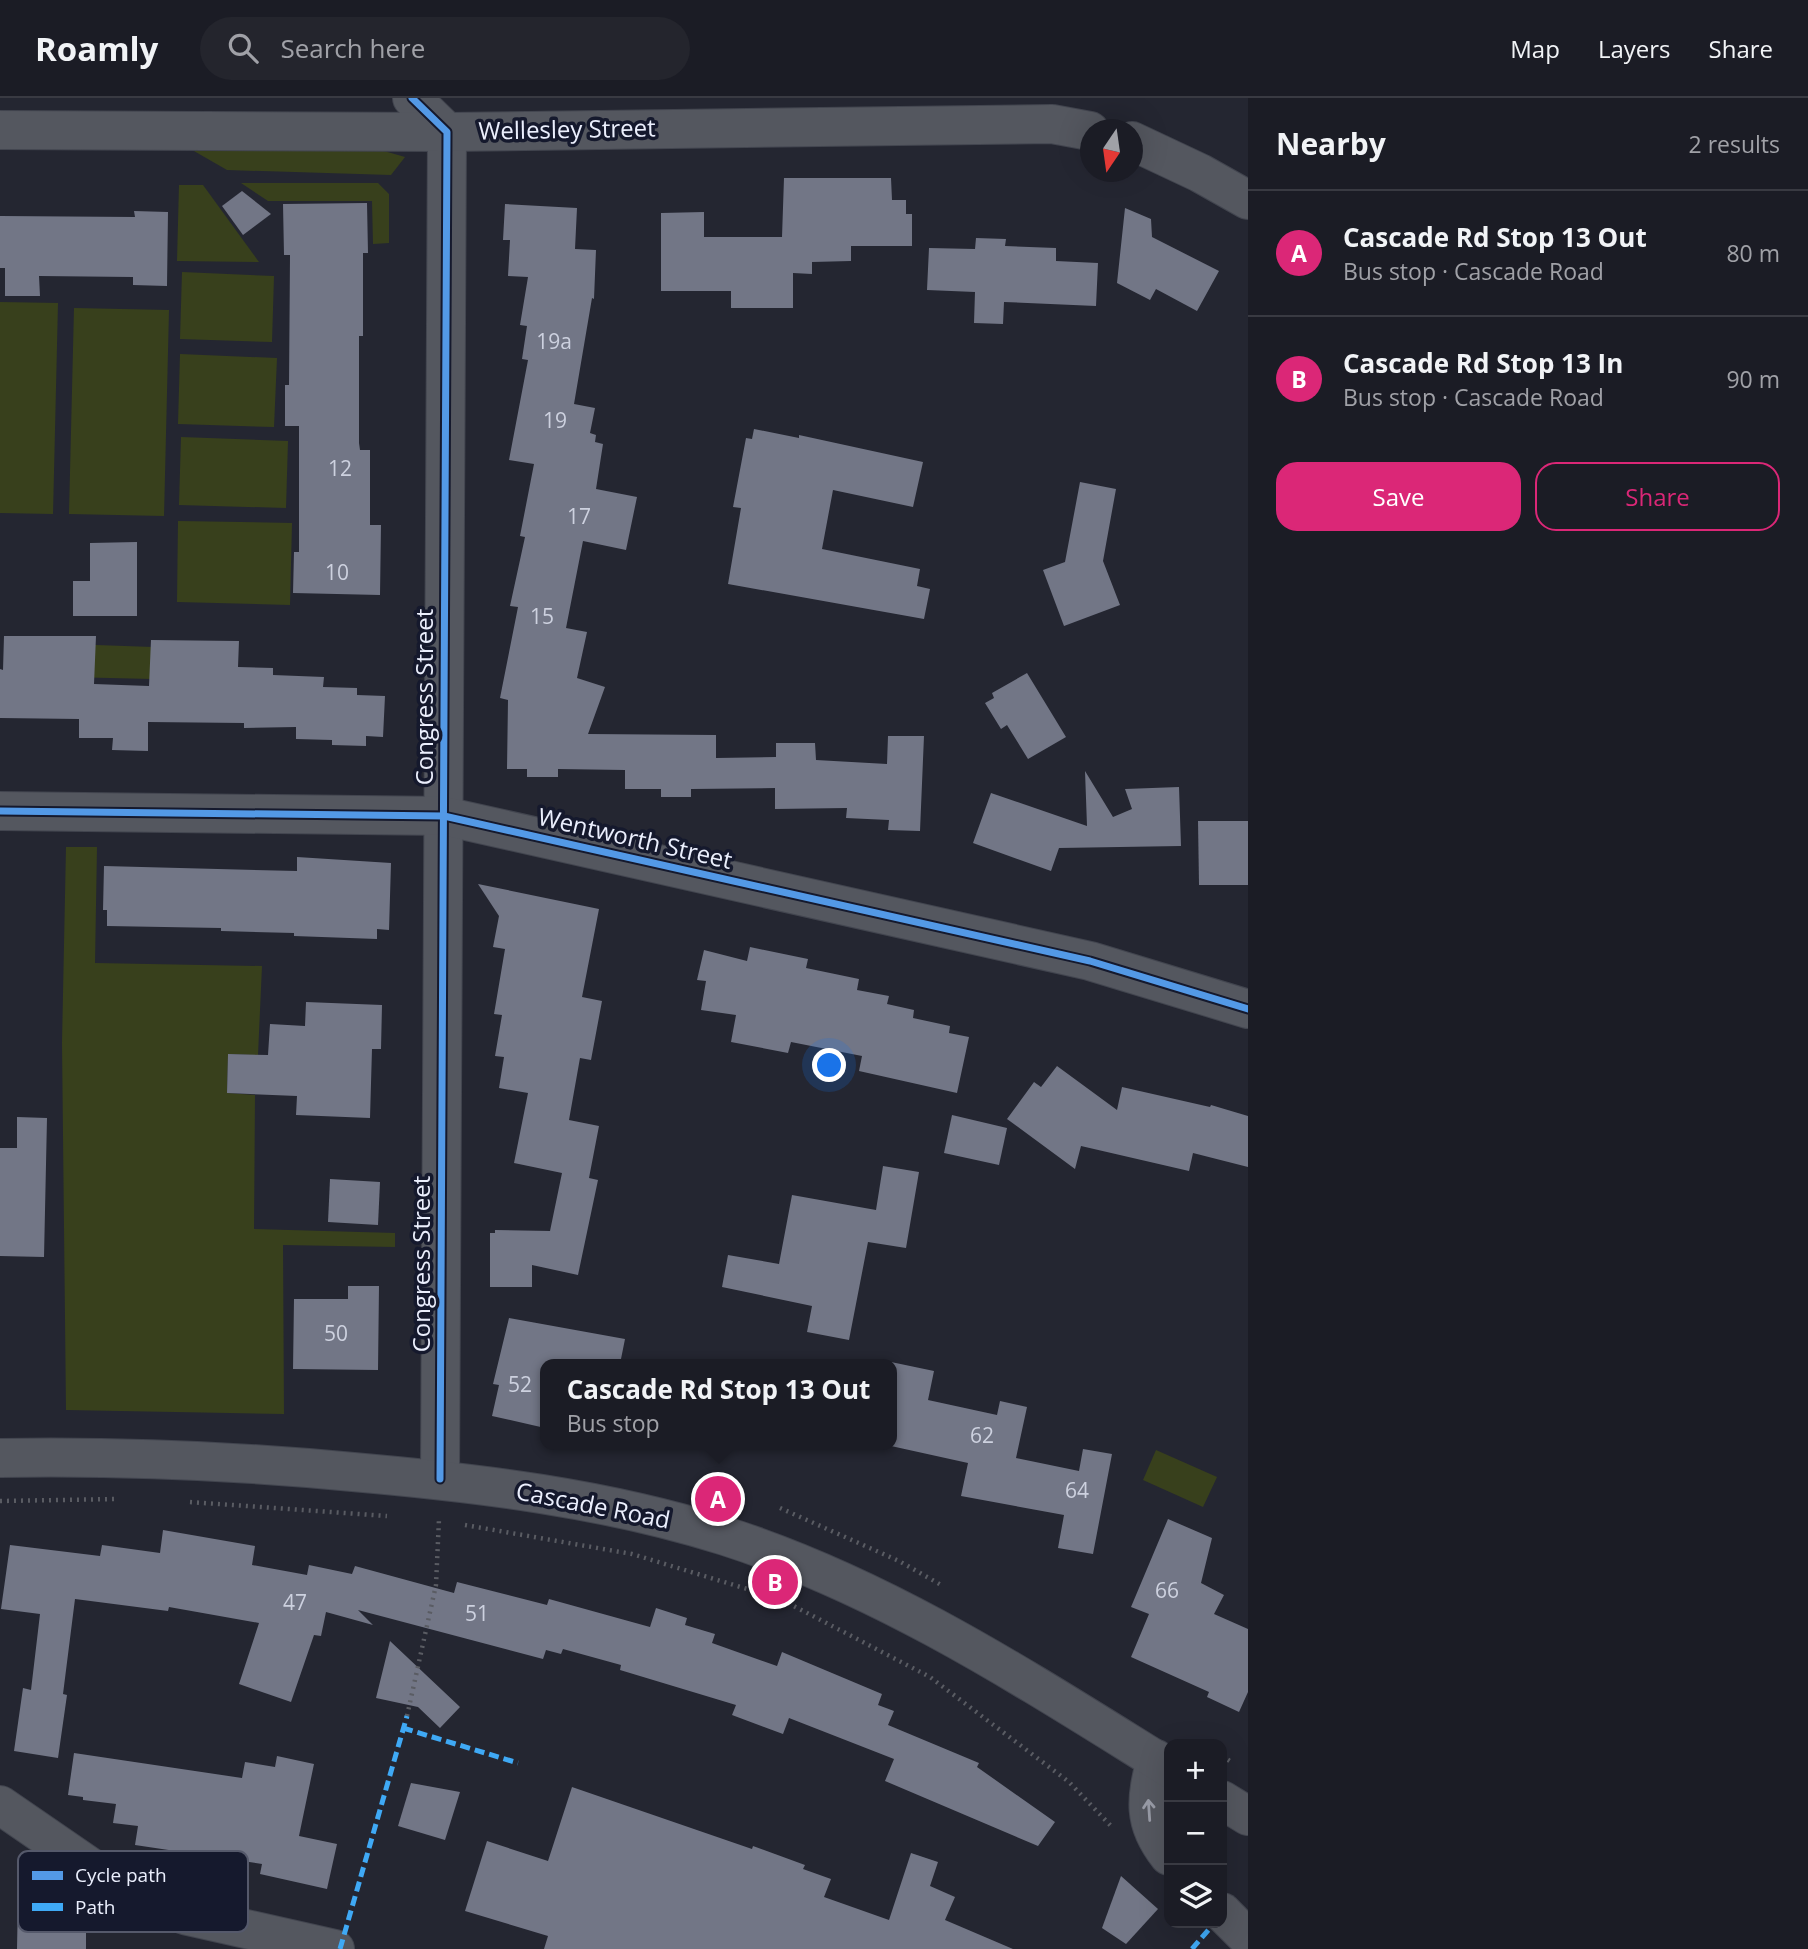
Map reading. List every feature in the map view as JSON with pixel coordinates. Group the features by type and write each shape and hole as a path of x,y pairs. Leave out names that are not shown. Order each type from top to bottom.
{"street":[{"path":"412,98 447,132"},
{"name":"Wellesley Street","path":"0,130 447,132 1052,124 1080,129"},
{"name":"Congress Street","path":"440,1479 447,132"},
{"path":"1143,146 1200,173 1248,200"},
{"name":"Wentworth Street","path":"0,811 444,816 1090,961 1248,1009"},
{"name":"Cascade Road","path":"0,1458 67,1457 258,1463 440,1479 582,1500 654,1516 726,1536 866,1593 1004,1666 1163,1764"},
{"path":"1163,1764 1149,1788 1149,1815 1156,1839 1164,1849"},
{"path":"1225,1802 1248,1816"},
{"path":"0,1805 68,1851"},
{"path":"1227,1917 1248,1938"},
{"path":"248,1929 335,1949"}],"path":[{"path":"407,1716 436,1585 440,1479"},
{"path":"0,1502 122,1499"},
{"path":"176,1501 397,1517"},
{"path":"425,1519 632,1553 783,1600 930,1677 1069,1782 1115,1829"}],"green space":[{"path":"187,147 370,147 405,157 391,175 227,170"},
{"path":"241,183 378,183 389,194 389,243 373,244 372,201 268,201"},
{"path":"179,185 203,185 259,262 177,261"},
{"path":"182,272 274,276 272,342 180,339"},
{"path":"0,302 58,303 53,514 0,513"},
{"path":"74,308 169,310 164,516 69,514"},
{"path":"180,354 277,358 274,427 178,424"},
{"path":"181,437 288,441 286,508 179,505"},
{"path":"178,521 292,523 290,605 177,602"},
{"path":"68,644 153,647 152,679 67,677"},
{"path":"66,847 97,847 95,963 262,966 258,1055 228,1054 227,1093 255,1095 254,1229 395,1233 395,1247 283,1245 284,1414 66,1410 62,1043"},
{"path":"1156,1450 1217,1477 1203,1507 1143,1480"}],"building":[{"path":"784,178 891,178 892,200 906,200 906,214 912,214 912,246 851,246 851,261 812,262 812,274 793,273 793,308 731,308 731,291 661,291 661,213 704,212 704,237 782,237"},
{"path":"242,191 271,214 243,235 222,206"},
{"path":"367,203 368,253 363,253 363,336 359,336 359,443 360,450 370,450 370,525 381,525 380,595 293,593 294,552 299,552 299,426 285,426 285,385 289,385 290,255 284,255 283,204"},
{"path":"505,204 577,208 575,249 596,250 594,299 592,298 574,404 595,408 590,433 596,435 595,442 603,444 596,489 637,497 626,550 583,541 566,628 587,632 577,678 605,687 588,734 716,735 716,758 776,757 776,743 815,743 816,760 887,764 888,736 924,736 920,831 888,830 889,820 846,818 847,808 775,809 775,788 691,789 691,797 661,797 661,789 625,789 625,770 558,769 558,777 527,777 527,769 507,769 508,700 500,698 518,607 510,606 525,537 520,536 534,464 509,460 528,360 522,359 527,326 520,325 528,277 508,276 510,240 503,240"},
{"path":"1125,208 1151,219 1152,237 1219,271 1197,311 1156,289 1150,300 1117,283"},
{"path":"134,211 168,212 167,286 133,285 133,277 39,276 40,296 5,296 5,268 0,268 0,216 135,217"},
{"path":"976,238 1006,239 1005,246 1056,248 1056,261 1098,263 1096,306 1004,302 1003,324 974,323 975,292 927,290 929,248 975,249"},
{"path":"754,429 799,438 799,435 923,462 913,507 833,490 822,549 920,569 917,586 930,589 924,619 728,584 741,508 733,507 746,438 752,439"},
{"path":"1080,482 1116,489 1103,561 1120,605 1064,626 1043,570 1065,562"},
{"path":"137,542 137,616 73,616 73,581 90,581 90,543"},
{"path":"4,636 96,636 94,684 149,686 151,640 239,641 238,667 273,668 273,675 324,677 323,687 357,688 357,695 385,696 383,737 366,736 366,746 332,745 332,740 296,739 296,727 244,728 244,723 148,722 148,751 112,750 113,738 79,738 79,719 0,718 0,669 3,670"},
{"path":"1027,673 1066,737 1028,759 1007,725 1001,729 985,703 994,698 992,693"},
{"path":"1085,771 1113,817 1132,809 1125,789 1179,787 1181,846 1059,848 1051,871 973,843 991,793 1087,826"},
{"path":"1198,821 1248,821 1248,885 1199,885"},
{"path":"297,857 391,863 389,930 377,929 377,939 221,931 221,928 107,926 107,910 103,910 104,866 297,871"},
{"path":"478,884 599,909 582,997 602,1001 591,1060 580,1058 569,1120 599,1126 589,1178 598,1180 578,1275 532,1265 532,1287 490,1287 490,1233 495,1233 495,1230 550,1231 562,1173 514,1163 528,1093 499,1088 504,1057 495,1056 502,1015 494,1014 505,949 493,947 499,916"},
{"path":"750,947 808,959 806,968 859,979 857,990 889,996 887,1004 914,1010 913,1018 950,1026 949,1033 969,1037 957,1093 859,1071 862,1056 791,1042 788,1053 731,1042 736,1015 701,1010 706,981 697,980 704,950 747,961"},
{"path":"306,1002 382,1005 381,1049 372,1049 370,1118 296,1115 297,1096 227,1093 228,1054 268,1055 270,1024 305,1026"},
{"path":"1057,1066 1117,1110 1122,1087 1210,1107 1211,1105 1248,1116 1248,1167 1193,1153 1189,1171 1081,1146 1075,1169 1007,1119 1034,1082 1041,1087"},
{"path":"952,1115 1007,1128 999,1165 944,1153"},
{"path":"17,1117 47,1118 44,1257 0,1256 0,1148 17,1148"},
{"path":"883,1166 919,1172 906,1248 868,1242 849,1340 807,1332 812,1306 722,1287 728,1255 779,1264 792,1195 876,1210"},
{"path":"330,1179 380,1182 378,1225 328,1222"},
{"path":"348,1286 379,1286 378,1370 293,1369 294,1299 348,1299"},
{"path":"509,1318 625,1339 621,1359 540,1359 540,1427 492,1416 499,1385 493,1384"},
{"path":"897,1363 934,1371 928,1400 997,1415 1000,1401 1027,1407 1016,1458 1079,1471 1083,1449 1112,1454 1093,1554 1058,1548 1064,1515 961,1496 968,1463 897,1447"},
{"path":"1168,1519 1212,1538 1201,1583 1224,1595 1214,1614 1248,1629 1248,1692 1239,1712 1207,1697 1209,1692 1131,1657 1149,1614 1131,1607"},
{"path":"163,1530 255,1546 252,1565 307,1575 309,1565 352,1574 355,1566 454,1593 457,1582 547,1605 549,1599 650,1627 656,1608 687,1618 685,1625 715,1634 712,1643 777,1666 782,1652 882,1694 878,1705 894,1711 888,1725 979,1763 977,1767 1055,1822 1038,1846 885,1781 894,1759 789,1718 783,1734 732,1715 736,1705 620,1670 621,1665 563,1649 561,1654 546,1650 543,1659 358,1610 373,1625 326,1612 321,1636 314,1635 291,1702 239,1684 259,1623 169,1607 168,1611 75,1599 63,1694 67,1695 58,1758 14,1751 23,1688 31,1690 40,1614 1,1609 10,1545 100,1556 102,1545 160,1553"},
{"path":"390,1641 460,1707 440,1728 418,1707 376,1698"},
{"path":"74,1753 242,1778 245,1762 275,1767 277,1756 314,1764 299,1836 337,1844 327,1889 260,1874 262,1864 248,1862 248,1851 175,1851 135,1845 138,1826 113,1823 116,1804 83,1800 83,1797 68,1795"},
{"path":"411,1783 460,1792 445,1840 398,1826"},
{"path":"572,1787 805,1865 803,1869 831,1879 824,1897 889,1920 911,1853 938,1862 930,1886 955,1897 945,1920 1013,1949 544,1949 548,1936 465,1911 487,1841 548,1861"},
{"path":"1121,1876 1158,1909 1126,1944 1102,1928"},
{"path":"18,1895 18,1932 86,1932 86,1949 17,1949"}],"marked path":[{"path":"340,1949 407,1716"},
{"path":"403,1728 518,1763"},
{"path":"1192,1949 1210,1928"}],"cycle path":[{"path":"412,98 447,132 440,1479"},
{"path":"0,811 444,816 1090,961 1248,1009"}],"place":[{"name":"Cascade Rd Stop 13 Out","path":"718,1499"},
{"name":"Cascade Rd Stop 13 In","path":"775,1582"}]}
